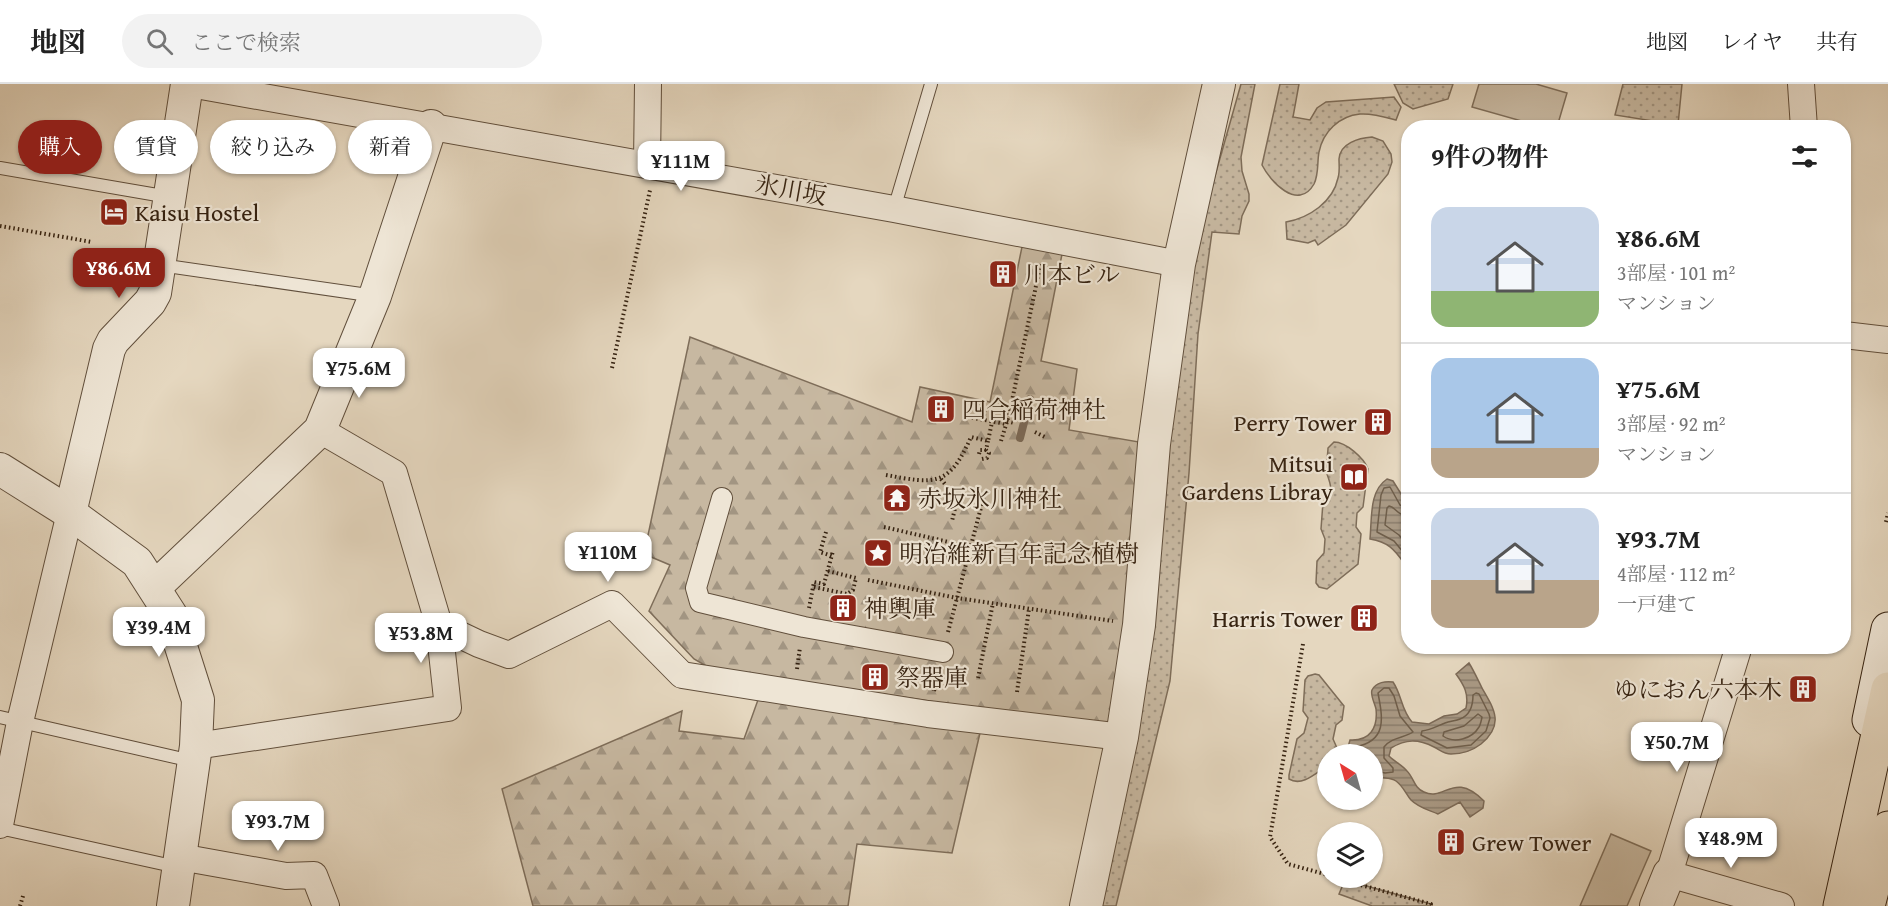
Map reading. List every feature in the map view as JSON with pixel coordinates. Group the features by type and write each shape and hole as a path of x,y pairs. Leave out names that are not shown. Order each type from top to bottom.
{"highway":[{"path":"1840,906 1888,689"},
{"path":"1868,906 1888,828"},
{"path":"1879,906 1888,890"}],"main road":[{"path":"1827,906 1834,885 1888,629"}],"street":[{"name":"氷川坂","path":"188,84 396,120"},
{"path":"0,826 10,720 70,513 109,349 113,341 150,302 155,293 188,84"},
{"path":"648,84 651,165"},
{"path":"1086,906 1122,737 1139,625 1154,444 1179,264 1219,84"},
{"path":"1801,84 1803,120"},
{"name":"氷川坂","path":"432,126 894,208 1179,264"},
{"path":"155,587 320,430 375,296 415,174"},
{"path":"1851,336 1888,340"},
{"path":"195,754 448,708 439,625 394,473 320,430"},
{"path":"0,469 70,513 137,562 171,615 198,700 195,754 173,906"},
{"path":"722,498 696,588 700,603 804,627 944,652"},
{"path":"439,625 509,656 612,604 682,675 928,714 1122,737"},
{"path":"1656,906 1669,874 1737,654"},
{"path":"180,862 286,876 314,875 326,906"},
{"path":"1669,874 1781,906"}],"lane":[{"path":"894,208 931,84"},
{"path":"0,168 169,197"},
{"path":"159,265 375,296"},
{"path":"10,720 195,754"},
{"path":"0,826 180,862"}],"path":[{"path":"612,368 651,165"},
{"path":"0,226 92,242"},
{"path":"1001,441 1009,415 1046,238"},
{"path":"1009,415 1026,416 1049,409"},
{"path":"983,420 985,411"},
{"path":"963,416 992,422 1014,423"},
{"path":"982,459 987,458 989,453 986,450 992,422"},
{"path":"1035,432 1045,437"},
{"path":"886,475 921,481 941,478 958,465 971,437 988,441"},
{"path":"979,451 986,450"},
{"path":"941,478 957,500 952,521"},
{"path":"928,714 983,500"},
{"path":"1886,522 1888,513"},
{"path":"884,527 970,547"},
{"path":"813,587 847,594 853,590 857,578 828,572 832,553 820,552 826,532"},
{"path":"868,580 957,598 1116,621"},
{"path":"978,678 993,603"},
{"path":"1017,692 1029,609"},
{"path":"1303,644 1270,837 1288,864 1317,872"},
{"path":"1372,888 1431,904 1430,906"},
{"path":"20,906 23,896"}],"green space":[{"path":"1241,84 1255,84 1241,157 1249,201 1242,216 1239,234 1212,232 1198,334 1189,473 1170,681 1116,906 1099,906 1187,275"},
{"path":"1280,84 1299,84 1293,117 1310,120 1317,108 1326,102 1394,97 1401,107 1396,120 1360,114 1345,118 1333,126 1321,145 1314,184 1308,192 1293,195 1271,179 1262,165"},
{"path":"1394,84 1453,84 1448,99 1413,109 1403,103"},
{"path":"1479,84 1536,84 1567,93 1559,120 1518,120 1472,107"},
{"path":"1623,84 1682,84 1678,120 1646,120 1615,115"},
{"path":"1372,137 1383,141 1391,154 1392,162 1388,174 1346,225 1318,245 1315,240 1308,243 1287,239 1286,222 1311,213 1319,208 1331,194 1339,176 1340,154 1346,145 1356,140"},
{"name":"赤坂氷川神社","path":"1023,242 1063,249 1041,361 1077,369 1069,430 1145,443 1116,730 708,667 694,659 649,611 670,565 644,554 690,337 912,422 920,387 990,402"},
{"path":"1334,442 1354,451 1368,469 1363,507 1357,513 1356,527 1361,534 1358,564 1327,589 1319,587 1316,583 1317,561 1324,553 1325,539 1321,529 1323,502 1330,492 1326,465 1328,448"},
{"path":"1319,675 1344,706 1342,720 1336,725 1333,739 1335,744 1317,744 1317,773 1304,780 1294,781 1289,779 1289,775 1297,739 1304,733 1308,718 1303,711 1305,680 1308,676"},
{"path":"759,697 980,733 952,853 857,844 848,906 533,906 502,789 682,711 679,731 744,739"},
{"path":"1611,834 1651,851 1627,906 1580,906"},
{"path":"1342,888 1374,888 1431,904 1430,906 1372,906 1339,894"}],"water":[{"path":"1387,479 1393,481 1401,494 1401,559 1386,544 1370,539 1374,498 1381,484"},
{"path":"1469,663 1491,703 1495,724 1488,737 1467,752 1446,753 1412,741 1391,748 1389,756 1405,769 1418,788 1424,792 1438,793 1457,787 1473,792 1484,801 1483,808 1470,817 1460,802 1438,814 1421,807 1411,800 1396,781 1383,778 1383,744 1349,744 1350,740 1368,736 1374,727 1376,709 1372,690 1376,685 1393,682 1412,722 1429,724 1444,716 1457,714 1466,708 1465,690 1456,674"}],"waterway":[{"path":"1020,438 1030,399"}],"place":[{"name":"Kaisu Hostel","path":"114,212"},
{"name":"川本ビル","path":"1003,274"},
{"name":"四合稲荷神社","path":"941,409"},
{"name":"Perry Tower","path":"1378,422"},
{"name":"Mitsui Gardens Libray","path":"1354,477"},
{"name":"赤坂氷川神社","path":"897,498"},
{"name":"明治維新百年記念植樹","path":"878,553"},
{"name":"神輿庫","path":"843,608"},
{"name":"Harris Tower","path":"1364,618"},
{"name":"祭器庫","path":"875,677"},
{"name":"ゆにおん六本木","path":"1803,689"},
{"name":"Grew Tower","path":"1451,842"}]}
